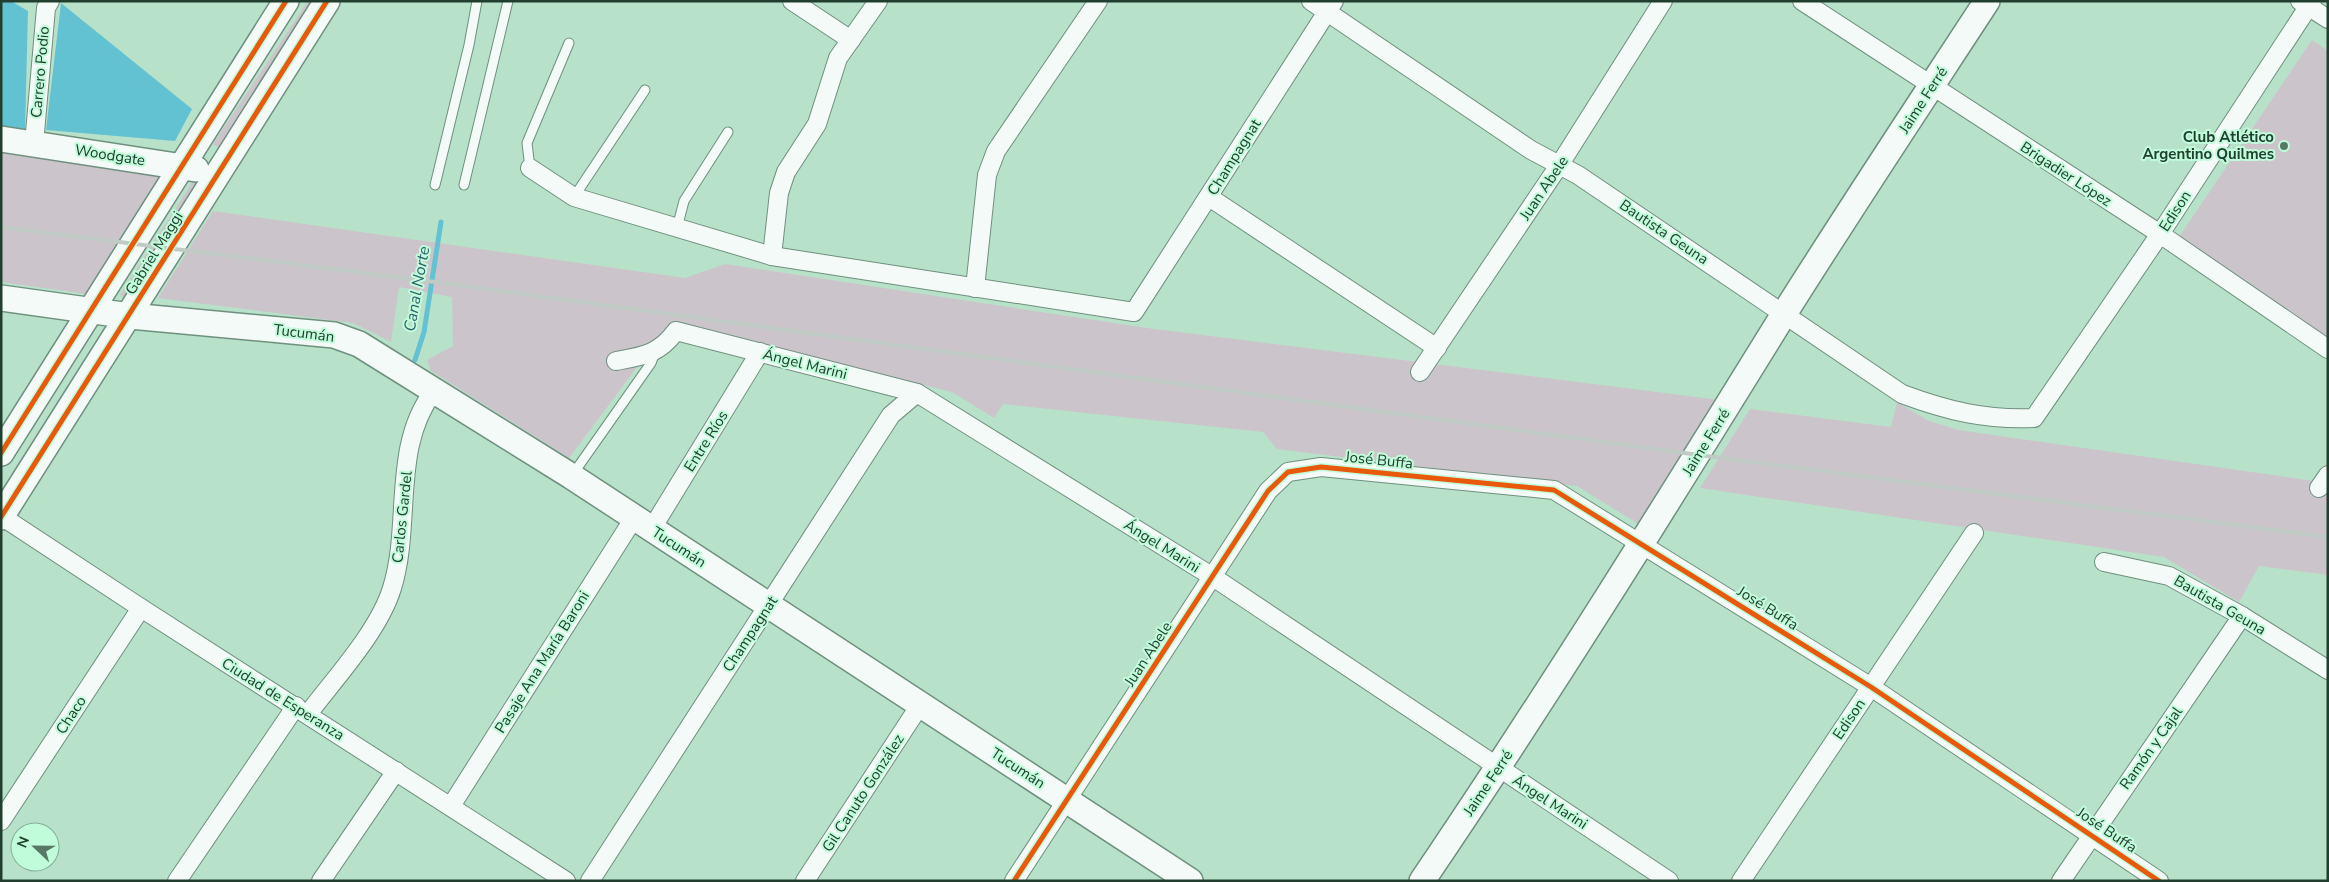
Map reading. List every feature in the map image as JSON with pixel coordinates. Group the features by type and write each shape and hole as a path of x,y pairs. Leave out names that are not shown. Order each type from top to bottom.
{"street":[{"name":"Gabriel Maggi","path":"1,453 286,1"},
{"name":"Gabriel Maggi","path":"2,516 130,316 327,1"},
{"path":"792,1 851,40"},
{"path":"772,256 779,193 786,172 818,124 838,58 878,1"},
{"path":"530,168 574,197 772,256 975,288 987,176 996,151 1098,1"},
{"name":"Bautista Geuna","path":"1311,1 1330,6 1531,150 1560,164 1785,313 1902,394 1938,407 1966,414 2001,419 2034,418"},
{"name":"Juan Abele","path":"1420,372 1560,164 1663,1"},
{"name":"Brigadier López","path":"1802,1 1931,87 2160,234 2328,349"},
{"name":"Jaime Ferré","path":"1422,881 1499,768 1643,544 1785,313 1987,1"},
{"name":"Carrero Podio","path":"34,144 44,3"},
{"path":"2307,3 2328,19"},
{"name":"Edison","path":"2034,418 2160,234 2307,3"},
{"name":"Champagnat","path":"975,288 1134,312 1330,6"},
{"name":"Woodgate","path":"1,139 218,173"},
{"path":"1209,197 1437,348"},
{"path":"1,298 130,316"},
{"name":"Tucumán","path":"130,316 334,335 359,344 571,476 1190,881"},
{"name":"Ángel Marini","path":"616,361 645,356 665,346 676,331 917,393 1213,577 1670,881"},
{"name":"Entre Ríos","path":"643,524 760,352"},
{"name":"Carlos Gardel","path":"176,881 302,710 380,617 392,588 400,552 410,438 421,407 434,390"},
{"name":"Champagnat","path":"590,881 891,415 917,393"},
{"name":"Juan Abele","path":"1014,881 1268,491 1288,472 1321,467"},
{"name":"José Buffa","path":"1321,467 1554,490 1871,687 2159,881"},
{"name":"Ciudad de Esperanza","path":"2,516 141,608 566,881"},
{"name":"Pasaje Ana María Baroni","path":"451,806 643,524"},
{"name":"Edison","path":"1741,881 1974,533"},
{"name":"Bautista Geuna","path":"2104,562 2169,576 2242,616 2328,670"},
{"name":"Chaco","path":"1,821 141,608"},
{"name":"Ramón y Cajal","path":"2061,881 2242,616"},
{"name":"Gil Canuto González","path":"805,881 920,705"},
{"path":"321,881 396,771"}],"lane":[{"path":"435,184 469,45 477,1"},
{"path":"464,185 508,1"},
{"path":"530,168 527,143 569,42"},
{"path":"574,197 646,90"},
{"path":"677,228 684,201 728,132"},
{"path":"571,476 651,363 656,350"}],"shaded area":[{"path":"308,1 319,1 221,149 213,144"},
{"name":"Club Atlético Argentino Quilmes","path":"2312,40 2328,51 2328,341 2177,240"},
{"path":"1,151 169,173 94,295 1,282"},
{"path":"193,181 201,186 128,301 120,295"},
{"path":"213,211 685,278 725,264 1147,328 1720,400 1645,528 1577,486 1277,449 1263,432 1003,404 994,418 952,392 670,323 569,458 431,371 427,360 453,346 452,297 399,287 391,342 353,323 158,298"},
{"path":"1897,402 1929,421 1958,430 2328,483 2328,575 2259,566 2239,602 2164,557 1700,488 1750,409 1891,427"}],"water":[{"path":"1,1 11,1 28,11 25,131 1,127"},
{"path":"61,3 192,109 175,141 46,130"}],"waterway":[{"name":"Canal Norte","path":"415,360 424,332 441,222"}],"railway":[{"path":"1,227 443,283 1699,455 2328,537"}],"cycle path":[{"path":"1,453 286,1"},
{"path":"1,517 327,1"},
{"path":"1014,881 1268,491 1288,472 1321,467 1554,490 1871,687 2159,881"}],"place":[{"name":"Club Atlético Argentino Quilmes","path":"2284,146"}]}
